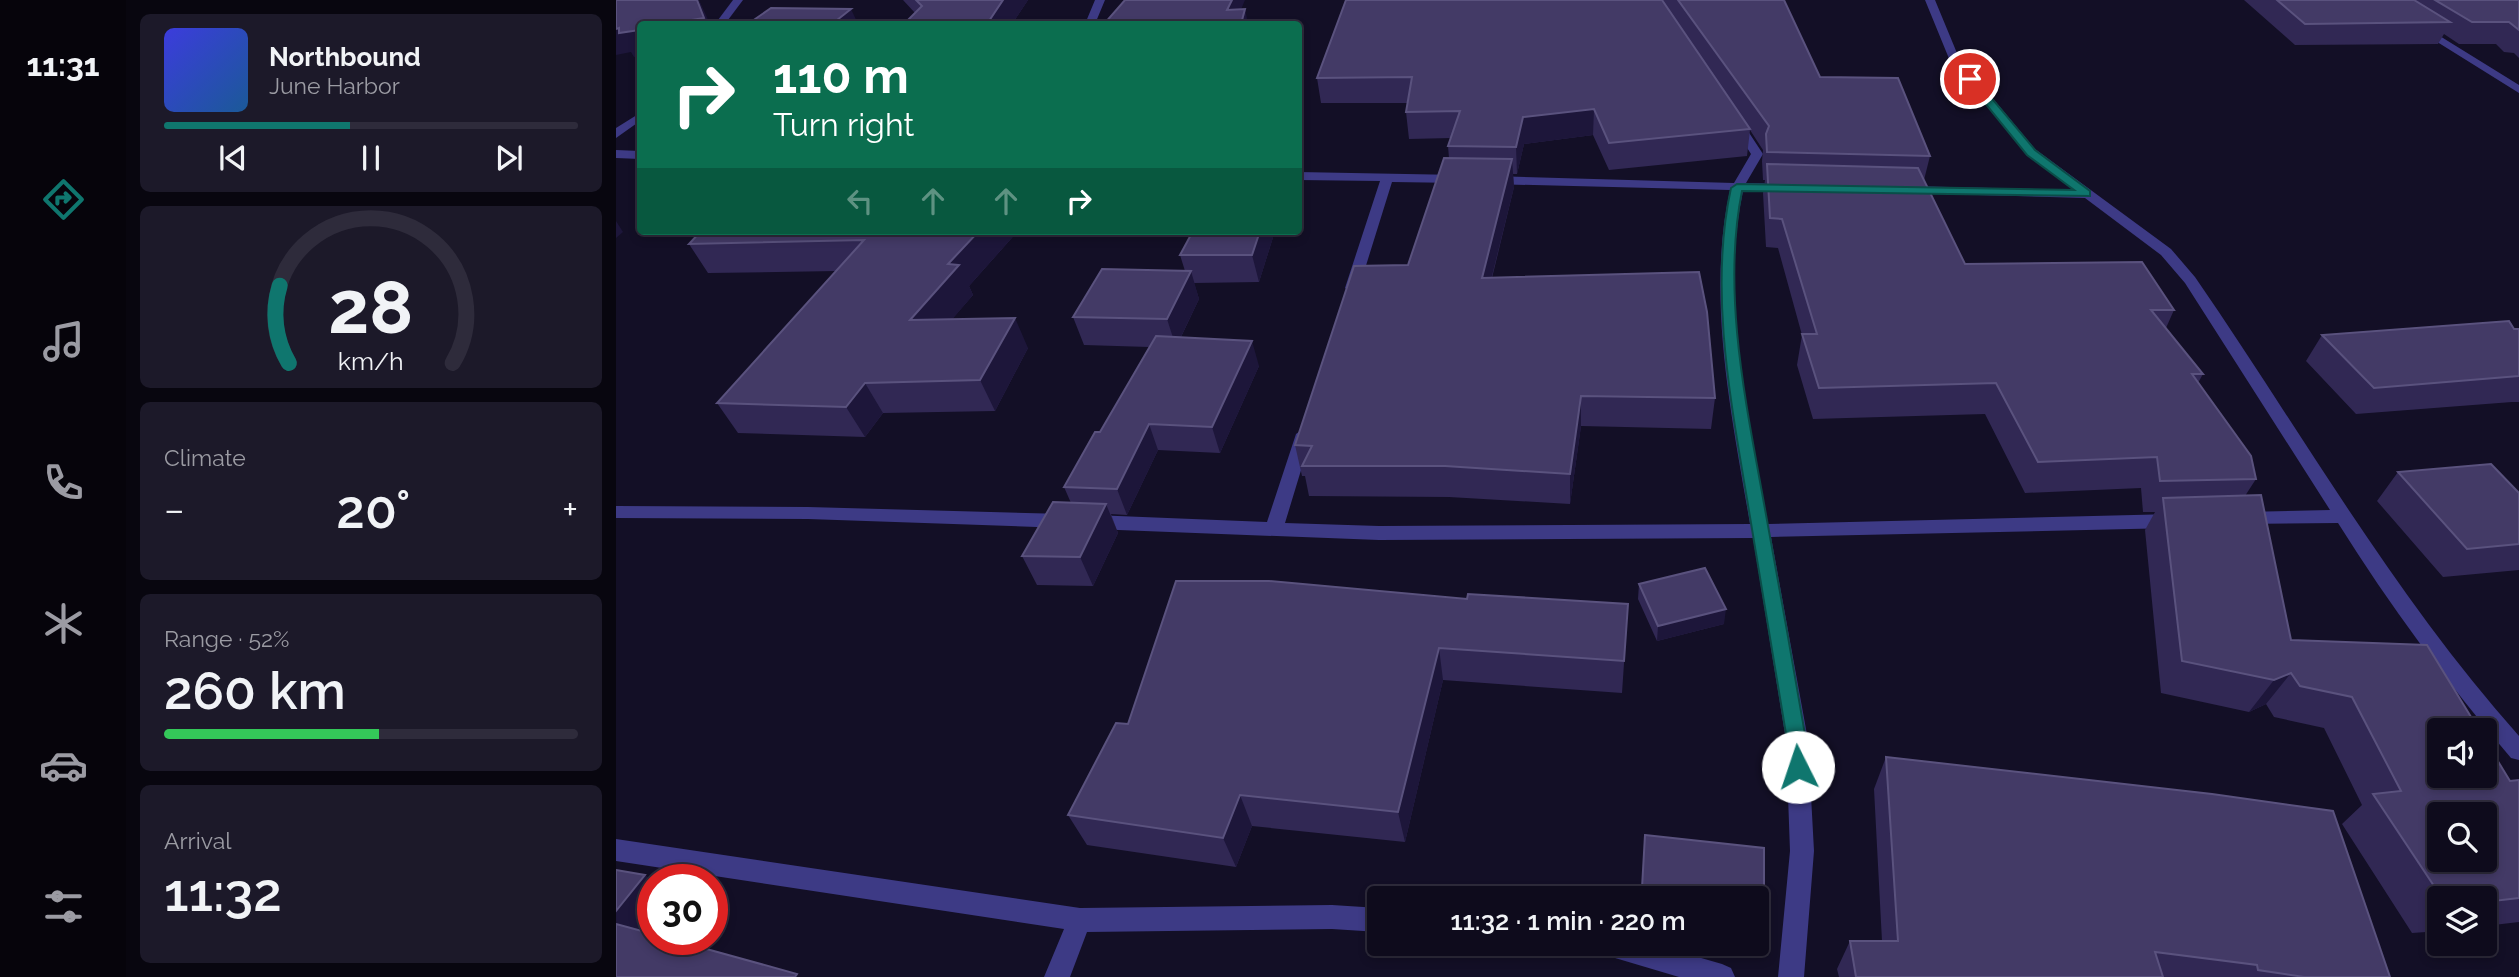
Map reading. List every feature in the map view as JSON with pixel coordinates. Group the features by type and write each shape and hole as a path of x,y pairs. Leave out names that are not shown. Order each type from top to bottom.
{"street":[{"path":"722,21 738,0"},
{"path":"1091,21 1100,0"},
{"path":"1930,0 1954,59 2031,152 2166,252 2190,280 2346,516 2378,573 2435,654 2519,751"},
{"path":"2415,23 2519,90"},
{"path":"1728,110 1757,154 1737,188 1728,229 1730,320 1741,419 1797,740 1802,851 1791,977"},
{"path":"616,134 637,118"},
{"path":"616,154 637,155"},
{"path":"1302,176 1798,188"},
{"path":"1345,308 1387,178"},
{"path":"1894,189 2086,194"},
{"path":"1274,529 1307,425"},
{"path":"616,512 808,513 1379,533 1760,531 2192,520"},
{"path":"2220,519 2346,516"},
{"path":"616,850 1080,920 1332,917 1367,919"},
{"path":"1057,977 1080,920"},
{"path":"1650,956 1722,977"}],"building":[{"path":"616,0 697,0 704,18 686,21 637,21 637,30 619,33 619,28 616,29"},
{"path":"916,0 1003,0 989,21 907,21 922,6"},
{"path":"1125,0 1232,0 1227,10 1245,9 1242,21 1107,21"},
{"path":"1346,0 1662,0 1750,129 1609,143 1594,109 1523,117 1516,147 1448,146 1460,111 1406,112 1412,77 1317,78"},
{"path":"1678,0 1784,0 1820,77 1898,78 1930,156 1767,152 1766,134 1769,126"},
{"path":"2277,0 2414,0 2450,22 2305,24"},
{"path":"2435,0 2519,0 2519,30 2509,22 2472,22"},
{"path":"771,8 851,9 836,21 752,21"},
{"path":"1444,158 1512,159 1482,278 1699,272 1707,312 1715,398 1581,396 1570,474 1445,466 1302,466 1312,446 1295,445 1354,266 1408,265"},
{"path":"1767,164 1918,168 1965,264 2142,262 2174,310 2151,310 2203,374 2192,374 2251,456 2256,479 2160,481 2157,457 2038,462 1996,383 1819,388 1802,334 1817,334 1782,219 1770,218"},
{"path":"697,235 975,235 948,264 959,265 910,320 1015,318 980,380 865,383 846,407 717,403 864,240 689,244"},
{"path":"1191,235 1259,235 1252,255 1180,255"},
{"path":"1102,269 1191,271 1167,319 1073,317"},
{"path":"2509,321 2514,329 2519,329 2519,376 2374,388 2322,335"},
{"path":"1156,336 1252,341 1212,427 1149,424 1117,489 1064,487 1095,432 1100,432"},
{"path":"2491,464 2519,493 2519,544 2467,549 2398,472"},
{"path":"2261,495 2291,640 2427,645 2472,718 2427,718 2427,788 2497,788 2497,760 2510,781 2519,780 2519,898 2497,901 2497,886 2434,886 2373,794 2401,791 2352,697 2300,686 2291,673 2274,680 2182,661 2163,498"},
{"path":"1053,502 1106,504 1080,557 1022,556"},
{"path":"1705,568 1726,609 1658,626 1639,584"},
{"path":"1176,581 1269,581 1467,599 1468,594 1628,604 1624,661 1439,648 1398,812 1240,795 1223,838 1068,815 1116,723 1128,724"},
{"path":"1886,757 2212,794 2333,811 2390,977 2304,977 2258,970 2257,965 2155,952 2163,977 1856,977 1850,941 1898,941"},
{"path":"1645,835 1764,848 1764,886 1642,886"},
{"path":"616,870 637,874 637,885 616,911"},
{"path":"616,924 637,930 637,955 728,955 797,974 795,977 616,977"}],"route":[{"path":"1798,767 1797,740 1741,419 1730,320 1728,229 1737,188 2086,194 2031,152 1970,79"}]}
